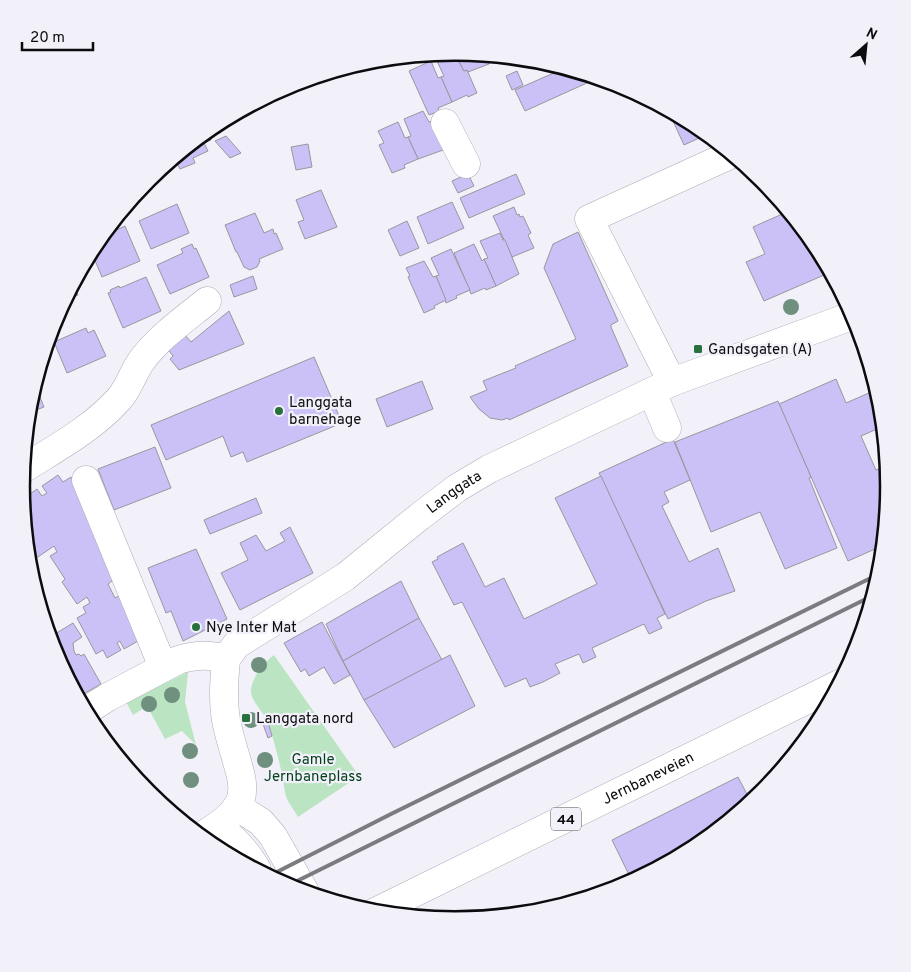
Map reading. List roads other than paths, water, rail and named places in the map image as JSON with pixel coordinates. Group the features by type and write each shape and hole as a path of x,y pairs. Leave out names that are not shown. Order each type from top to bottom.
{"street":[{"path":"445,123 466,164"},
{"path":"667,428 662,387 589,219 725,157"},
{"path":"31,465 88,428 119,399 141,360 178,324 208,301"},
{"name":"Langgata","path":"226,659 236,646 345,577 409,524 465,483 489,469 662,387 847,318"},
{"path":"86,480 171,664"},
{"path":"133,553 171,664"},
{"path":"92,707 108,697 189,656 216,656 226,659 224,680 227,727 243,780 243,793 219,823"},
{"name":"Jernbaneveien","path":"388,906 829,689"},
{"path":"219,823 261,822 273,836 299,881"},
{"path":"219,823 248,857"}],"railway":[{"path":"277,872 871,578"},
{"path":"298,881 866,599"}],"place":[{"name":"Gandsgaten (A)","path":"698,349"},
{"name":"Langgata barnehage","path":"279,411"},
{"name":"Nye Inter Mat","path":"196,627"},
{"name":"Langgata nord","path":"246,718"}],"park label":[{"name":"Gamle Jernbaneplass","path":"313,768"}]}
